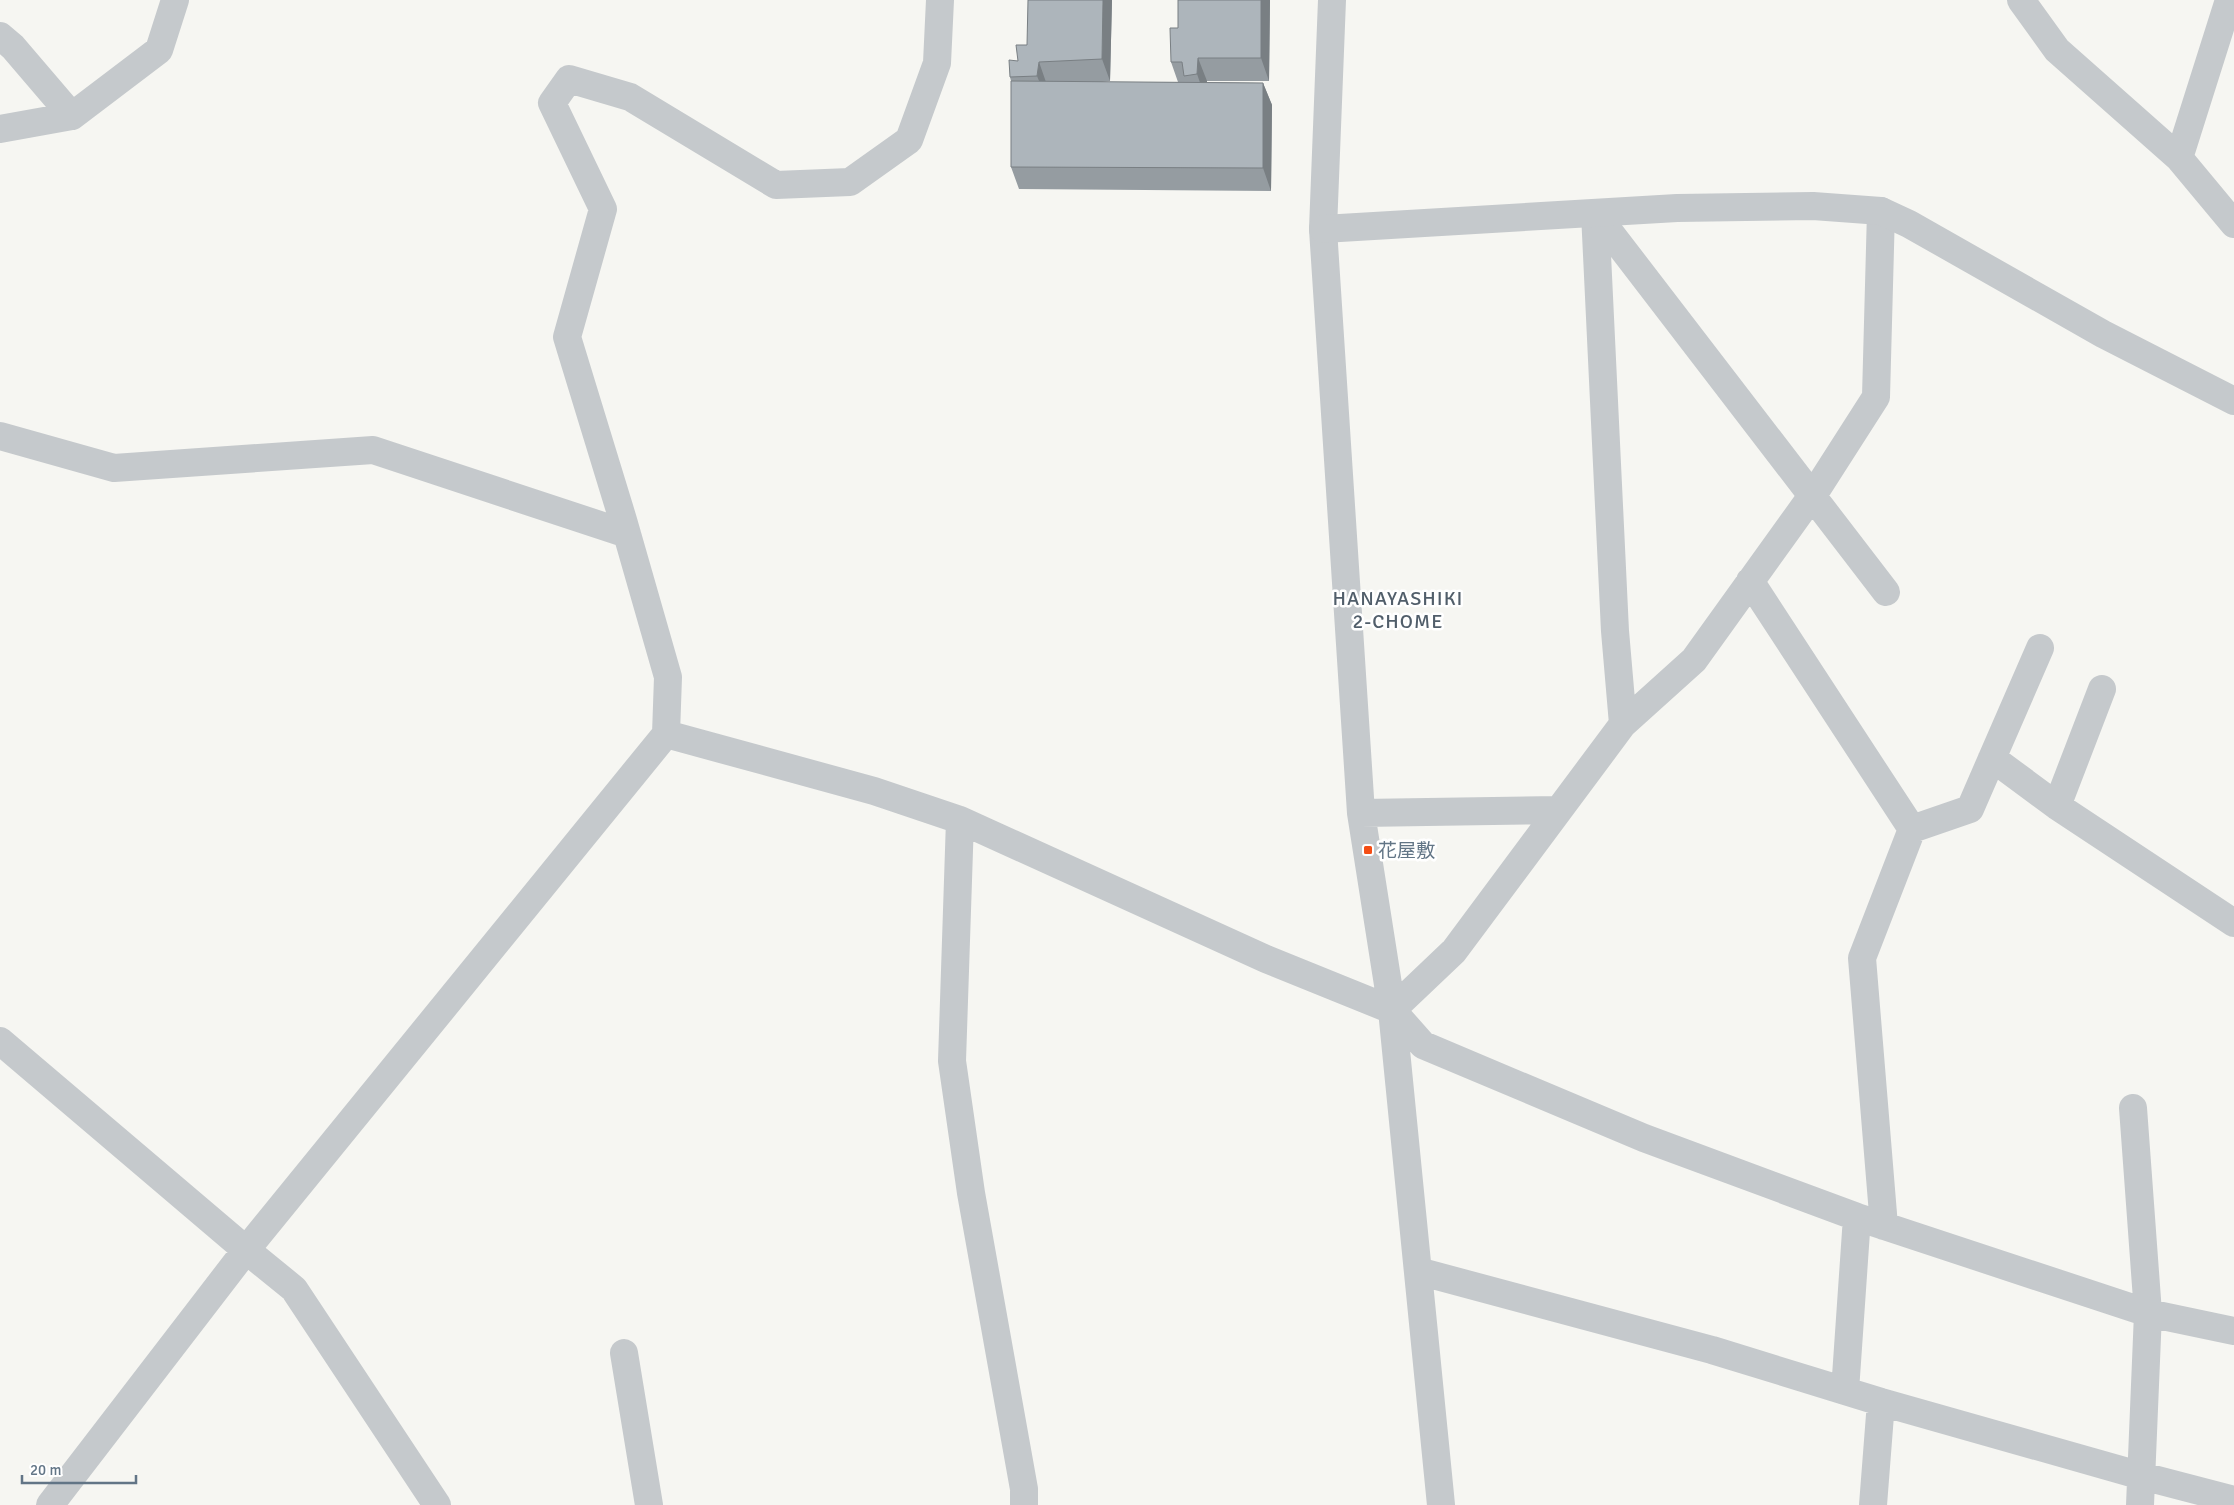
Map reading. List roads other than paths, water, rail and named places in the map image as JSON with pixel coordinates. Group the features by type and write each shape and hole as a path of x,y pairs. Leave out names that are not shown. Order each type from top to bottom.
{"street":[{"path":"0,129 72,116 159,50 175,0"},
{"path":"50,1505 246,1250 666,734 668,676 567,337 604,209 552,103 569,79 630,97 776,185 850,182 909,140 937,63 940,0"},
{"path":"1332,0 1323,229 1361,813 1392,1010 1441,1505"},
{"path":"2021,0 2057,50 2179,158 2234,224"},
{"path":"2179,158 2229,0"},
{"path":"0,36 13,47 72,116"},
{"path":"1323,229 1677,208 1813,206 1881,211 1909,224 2103,334 2234,401"},
{"path":"1392,1010 1454,951 1623,724 1694,660 1812,496 1876,398 1881,211"},
{"path":"1595,213 1886,592"},
{"path":"1595,213 1615,631 1623,724"},
{"path":"0,436 114,468 373,450 627,534"},
{"path":"1750,581 1912,829"},
{"path":"1884,1226 1862,958 1912,829 1970,808 2040,648"},
{"path":"2057,806 2102,689"},
{"path":"666,734 874,791 960,820 1266,959 1392,1010 1423,1046 1644,1138 1857,1217 2148,1313 2234,1331"},
{"path":"1992,758 2057,806 2234,923"},
{"path":"1361,813 1558,810"},
{"path":"960,820 952,1060 971,1193 1024,1489 1024,1505"},
{"path":"0,1041 294,1289 437,1505"},
{"path":"2133,1108 2148,1313 2140,1505"},
{"path":"1845,1390 1857,1217"},
{"path":"1418,1271 1712,1350 1881,1402 2234,1500"},
{"path":"624,1353 649,1505"},
{"path":"1873,1505 1881,1402"}],"place":[{"name":"花屋敷","path":"1368,850"}],"district":[{"name":"HANAYASHIKI 2-CHOME","path":"1398,610"}]}
